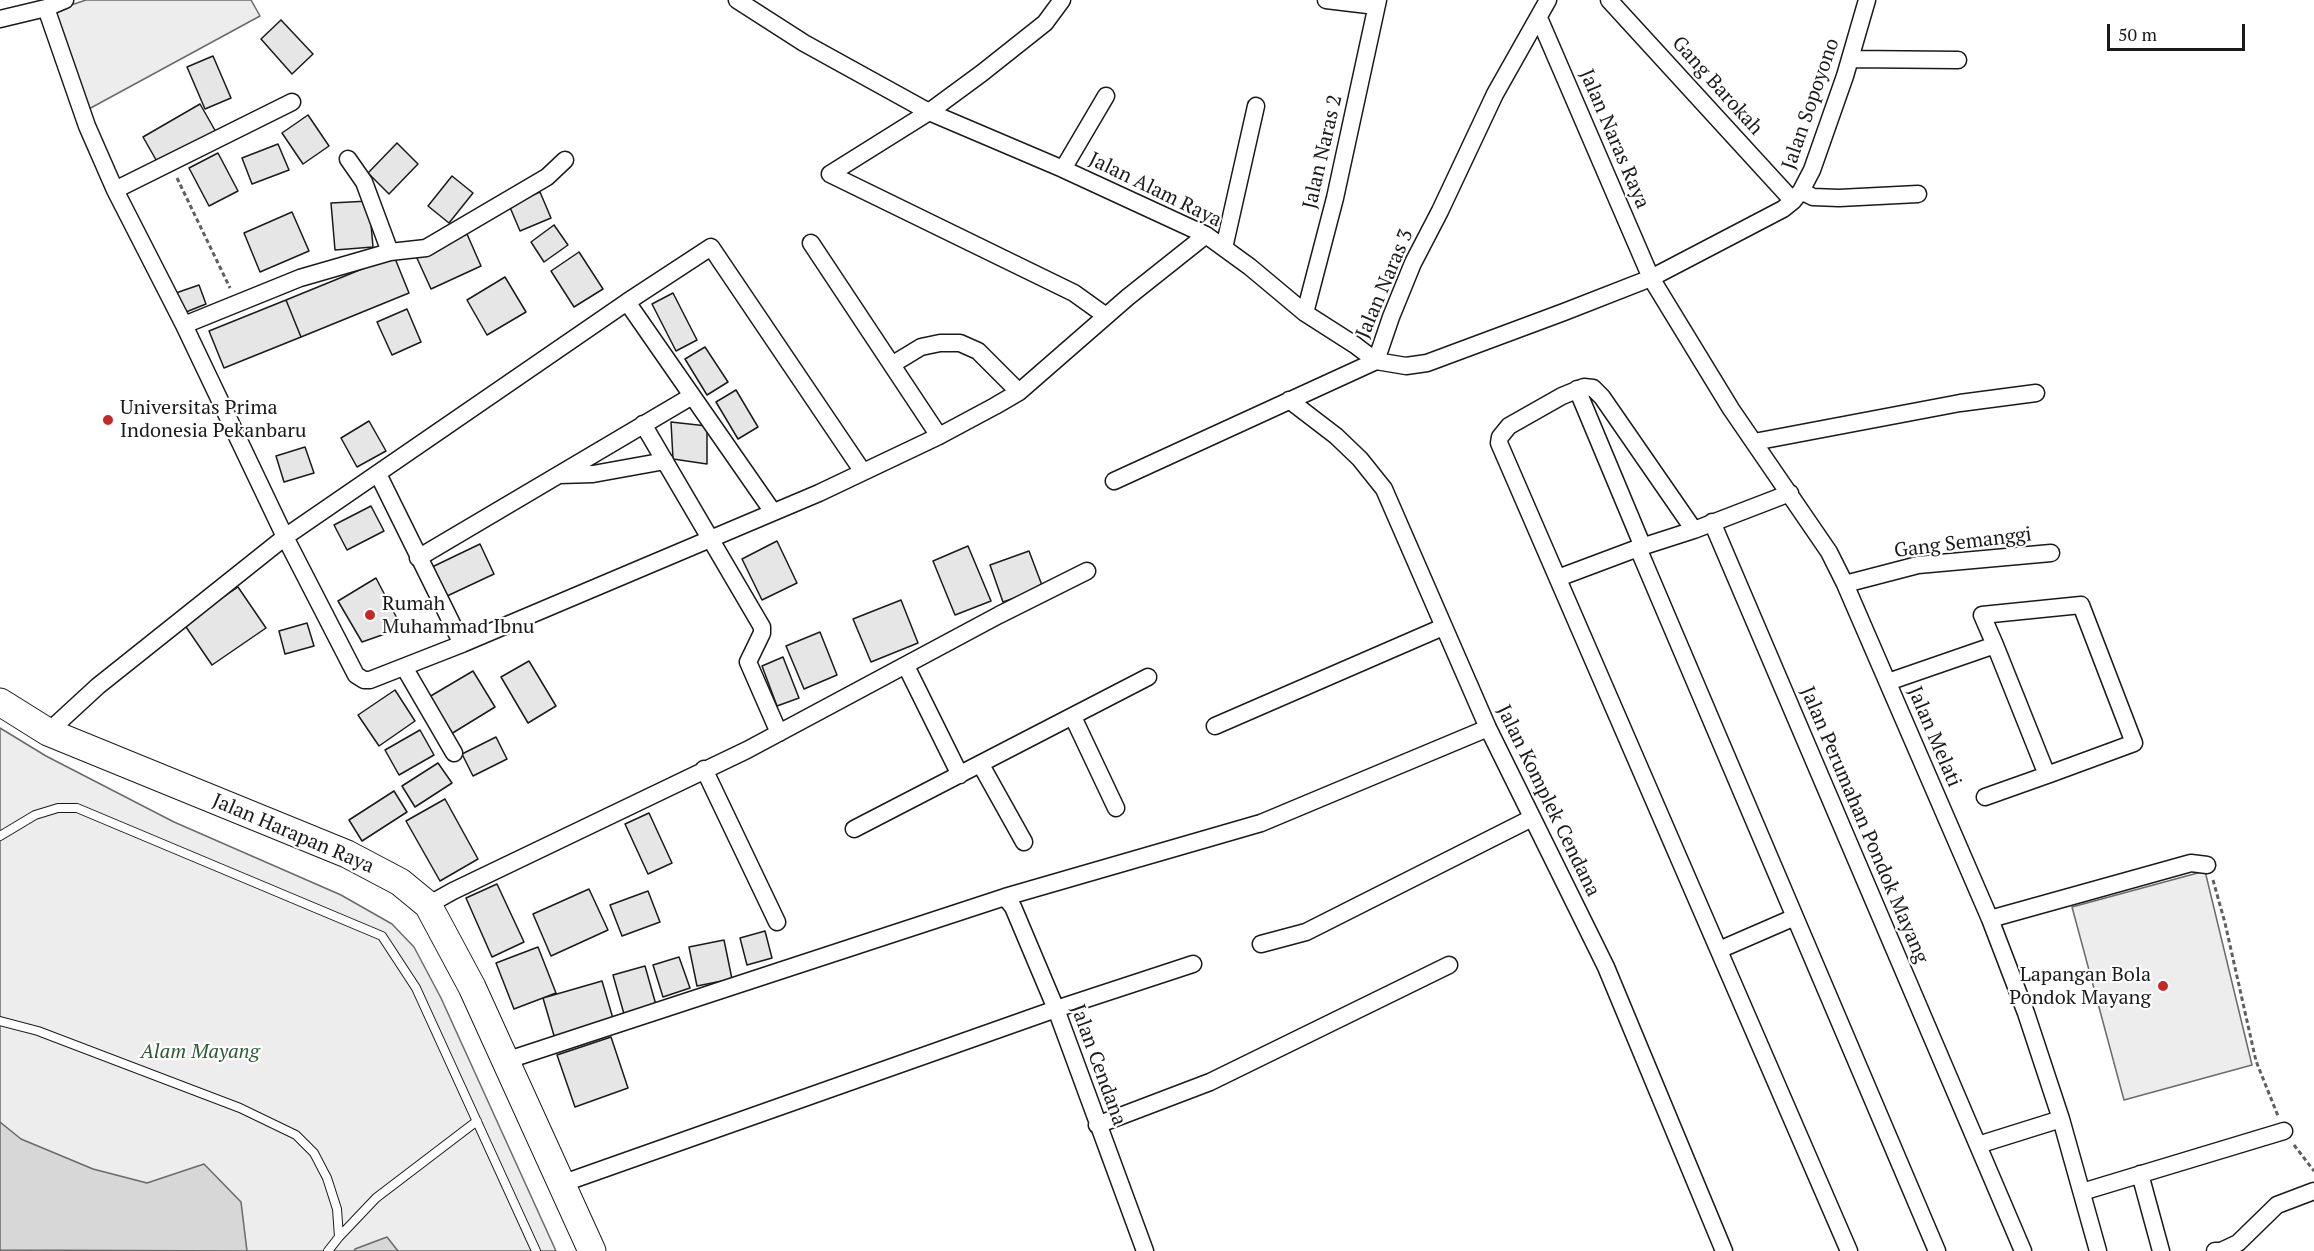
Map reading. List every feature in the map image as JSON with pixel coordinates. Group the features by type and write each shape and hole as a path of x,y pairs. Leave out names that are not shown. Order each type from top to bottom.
{"main road":[{"name":"Jalan Harapan Raya","path":"0,702 48,732 347,854 400,882 428,905 471,987 592,1251"}],"street":[{"path":"0,19 46,8 65,0"},
{"name":"Jalan Alam Raya","path":"737,0 804,43 929,112 1063,169 1206,235 1305,313 1376,361 1406,366 1427,363 1651,278"},
{"path":"1062,0 1045,23 929,112 830,174 1074,293 1106,316"},
{"path":"1326,0 1377,3"},
{"name":"Jalan Naras 3","path":"1114,481 1376,361 1413,263 1495,94 1548,0"},
{"name":"Gang Barokah","path":"1610,0 1797,196"},
{"name":"Jalan Sopoyono","path":"1651,278 1783,209 1797,196 1812,170 1868,0"},
{"name":"Jalan Naras 2","path":"1305,313 1335,198 1377,3"},
{"path":"46,8 87,126 116,190 285,537 356,675 362,680 370,680 462,644 710,537 774,512 939,436 1019,392 1106,316 1206,235"},
{"name":"Jalan Naras Raya","path":"1539,18 1651,278"},
{"path":"1850,59 1958,60"},
{"path":"1063,169 1106,96"},
{"path":"116,190 292,102"},
{"path":"1224,248 1256,106"},
{"path":"348,159 364,182 390,252"},
{"path":"184,326 300,278 390,252 413,251 439,241 547,177 564,160"},
{"path":"1797,196 1839,198 1918,194"},
{"path":"811,243 939,436"},
{"path":"48,732 98,686 285,537 627,302 711,247 863,472"},
{"name":"Jalan Melati","path":"1651,278 1731,409 1829,552 1845,584 1990,919 2026,1013 2061,1119 2098,1251"},
{"path":"627,302 774,512"},
{"path":"893,364 921,347 940,343 960,344 978,351 1019,392"},
{"path":"1694,530 1602,397 1593,388 1584,387 1562,396 1503,431 1499,442 1849,1251"},
{"path":"1577,389 1795,917 1937,1251"},
{"path":"1754,442 1960,403 2036,393"},
{"path":"418,558 692,396"},
{"name":"Jalan Komplek Cendana","path":"1289,400 1336,436 1360,459 1383,489 1488,728 1605,968 1724,1251"},
{"path":"643,424 762,627 762,633 748,662 779,733"},
{"path":"558,475 592,474 665,461"},
{"path":"378,474 462,644"},
{"path":"1558,578 1790,493"},
{"name":"Jalan Perumahan Pondok Mayang","path":"1712,522 2023,1251"},
{"name":"Gang Semanggi","path":"1845,584 1918,565 2051,553"},
{"path":"428,905 779,733 1086,571"},
{"path":"1985,797 2047,775 2134,743 2081,604 1982,615 2047,775"},
{"path":"1215,726 1443,627"},
{"path":"1888,682 1995,645"},
{"path":"906,666 960,775"},
{"path":"404,667 454,753"},
{"path":"854,829 1148,677"},
{"path":"1073,717 1116,808"},
{"path":"505,1061 1005,897 1261,823 1488,728"},
{"path":"981,765 1024,842"},
{"path":"704,769 777,922"},
{"path":"1261,944 1306,932 1532,818"},
{"path":"1990,919 2191,863 2198,862 2207,865"},
{"name":"Jalan Cendana","path":"1005,897 1013,907 1056,1009 1145,1251"},
{"path":"1719,950 1795,917"},
{"path":"561,1184 1056,1009 1193,964"},
{"path":"1097,1125 1209,1082 1449,965"},
{"path":"1978,1145 2061,1119"},
{"path":"2082,1192 2284,1131"},
{"path":"2140,1174 2160,1251"},
{"path":"2215,1251 2221,1251 2238,1243 2277,1205 2314,1191"}],"lane":[{"path":"0,836 35,815 58,808 77,808 382,936 416,988 536,1251"},
{"path":"0,1021 38,1030 218,1100 296,1135 314,1154 327,1178 337,1209 339,1237"},
{"path":"328,1251 376,1198 477,1121"}],"path":[{"path":"170,163 237,303"},
{"path":"2207,865 2211,870 2225,922 2256,1061 2284,1131 2314,1171"}],"shaded area":[{"path":"86,0 251,0 260,16 87,110 56,27 56,10"},
{"name":"Alam Mayang","path":"0,728 46,756 174,822 341,895 392,924 414,947 441,998 556,1251 0,1251"},
{"name":"Lapangan Bola Pondok Mayang","path":"2205,871 2252,1065 2124,1100 2072,907"},
{"path":"0,1122 21,1139 93,1169 147,1183 204,1164 241,1202 247,1251 0,1250"},
{"path":"387,1237 398,1251 354,1251 355,1249"}],"building":[{"path":"281,20 313,54 292,74 261,39"},
{"path":"213,56 231,98 205,109 187,67"},
{"path":"200,104 216,132 159,165 143,137"},
{"path":"308,115 329,146 303,164 282,133"},
{"path":"397,143 418,164 389,194 368,173"},
{"path":"278,144 289,170 252,184 242,158"},
{"path":"218,153 238,191 209,206 189,168"},
{"path":"452,176 473,193 449,223 428,206"},
{"path":"540,192 551,218 520,231 509,205"},
{"path":"369,201 373,247 335,250 331,203"},
{"path":"292,212 309,251 260,272 244,233"},
{"path":"554,225 568,245 544,262 531,242"},
{"path":"467,234 481,266 431,289 416,256"},
{"path":"579,252 603,289 574,307 551,271"},
{"path":"394,256 409,293 301,337 286,300"},
{"path":"505,277 526,312 487,335 467,300"},
{"path":"199,285 206,304 181,314 173,294"},
{"path":"673,293 697,340 676,351 652,304"},
{"path":"286,300 301,337 224,368 209,331"},
{"path":"407,309 421,342 392,355 377,322"},
{"path":"705,347 728,382 707,395 685,359"},
{"path":"736,390 758,427 738,439 716,402"},
{"path":"369,421 386,451 357,467 341,438"},
{"path":"671,422 707,426 707,464 673,459"},
{"path":"305,447 314,473 284,482 276,456"},
{"path":"371,506 384,531 347,550 334,525"},
{"path":"777,541 797,583 762,600 742,559"},
{"path":"480,544 494,574 445,597 430,568"},
{"path":"968,546 991,601 955,615 933,561"},
{"path":"1029,551 1043,588 1003,602 990,565"},
{"name":"Rumah Muhammad Ibnu","path":"376,578 402,628 362,642 338,601"},
{"path":"238,587 266,628 212,665 184,624"},
{"path":"901,600 918,643 871,662 853,619"},
{"path":"307,623 314,646 285,654 279,631"},
{"path":"820,632 837,675 804,689 786,646"},
{"path":"783,657 799,698 777,706 762,666"},
{"path":"529,661 556,706 528,723 501,677"},
{"path":"473,671 495,707 451,734 429,697"},
{"path":"395,690 415,721 379,746 358,715"},
{"path":"420,730 434,755 399,775 385,750"},
{"path":"496,737 507,759 473,776 462,754"},
{"path":"438,763 452,783 415,807 402,786"},
{"path":"394,791 407,812 362,841 349,820"},
{"path":"445,799 478,859 440,881 406,821"},
{"path":"649,813 672,863 648,874 625,824"},
{"path":"497,884 524,942 492,957 466,898"},
{"path":"589,889 608,930 551,956 533,914"},
{"path":"648,891 660,922 622,936 610,905"},
{"path":"765,931 772,958 747,965 740,938"},
{"path":"724,940 732,979 697,986 689,947"},
{"path":"538,947 556,993 514,1009 496,963"},
{"path":"679,957 690,988 663,997 653,965"},
{"path":"645,966 656,1005 624,1014 613,975"},
{"path":"602,981 614,1022 555,1039 543,998"},
{"path":"611,1037 628,1088 575,1107 557,1055"}],"place":[{"name":"Universitas Prima Indonesia Pekanbaru","path":"108,420"},
{"name":"Rumah Muhammad Ibnu","path":"370,615"},
{"name":"Lapangan Bola Pondok Mayang","path":"2163,986"}]}
